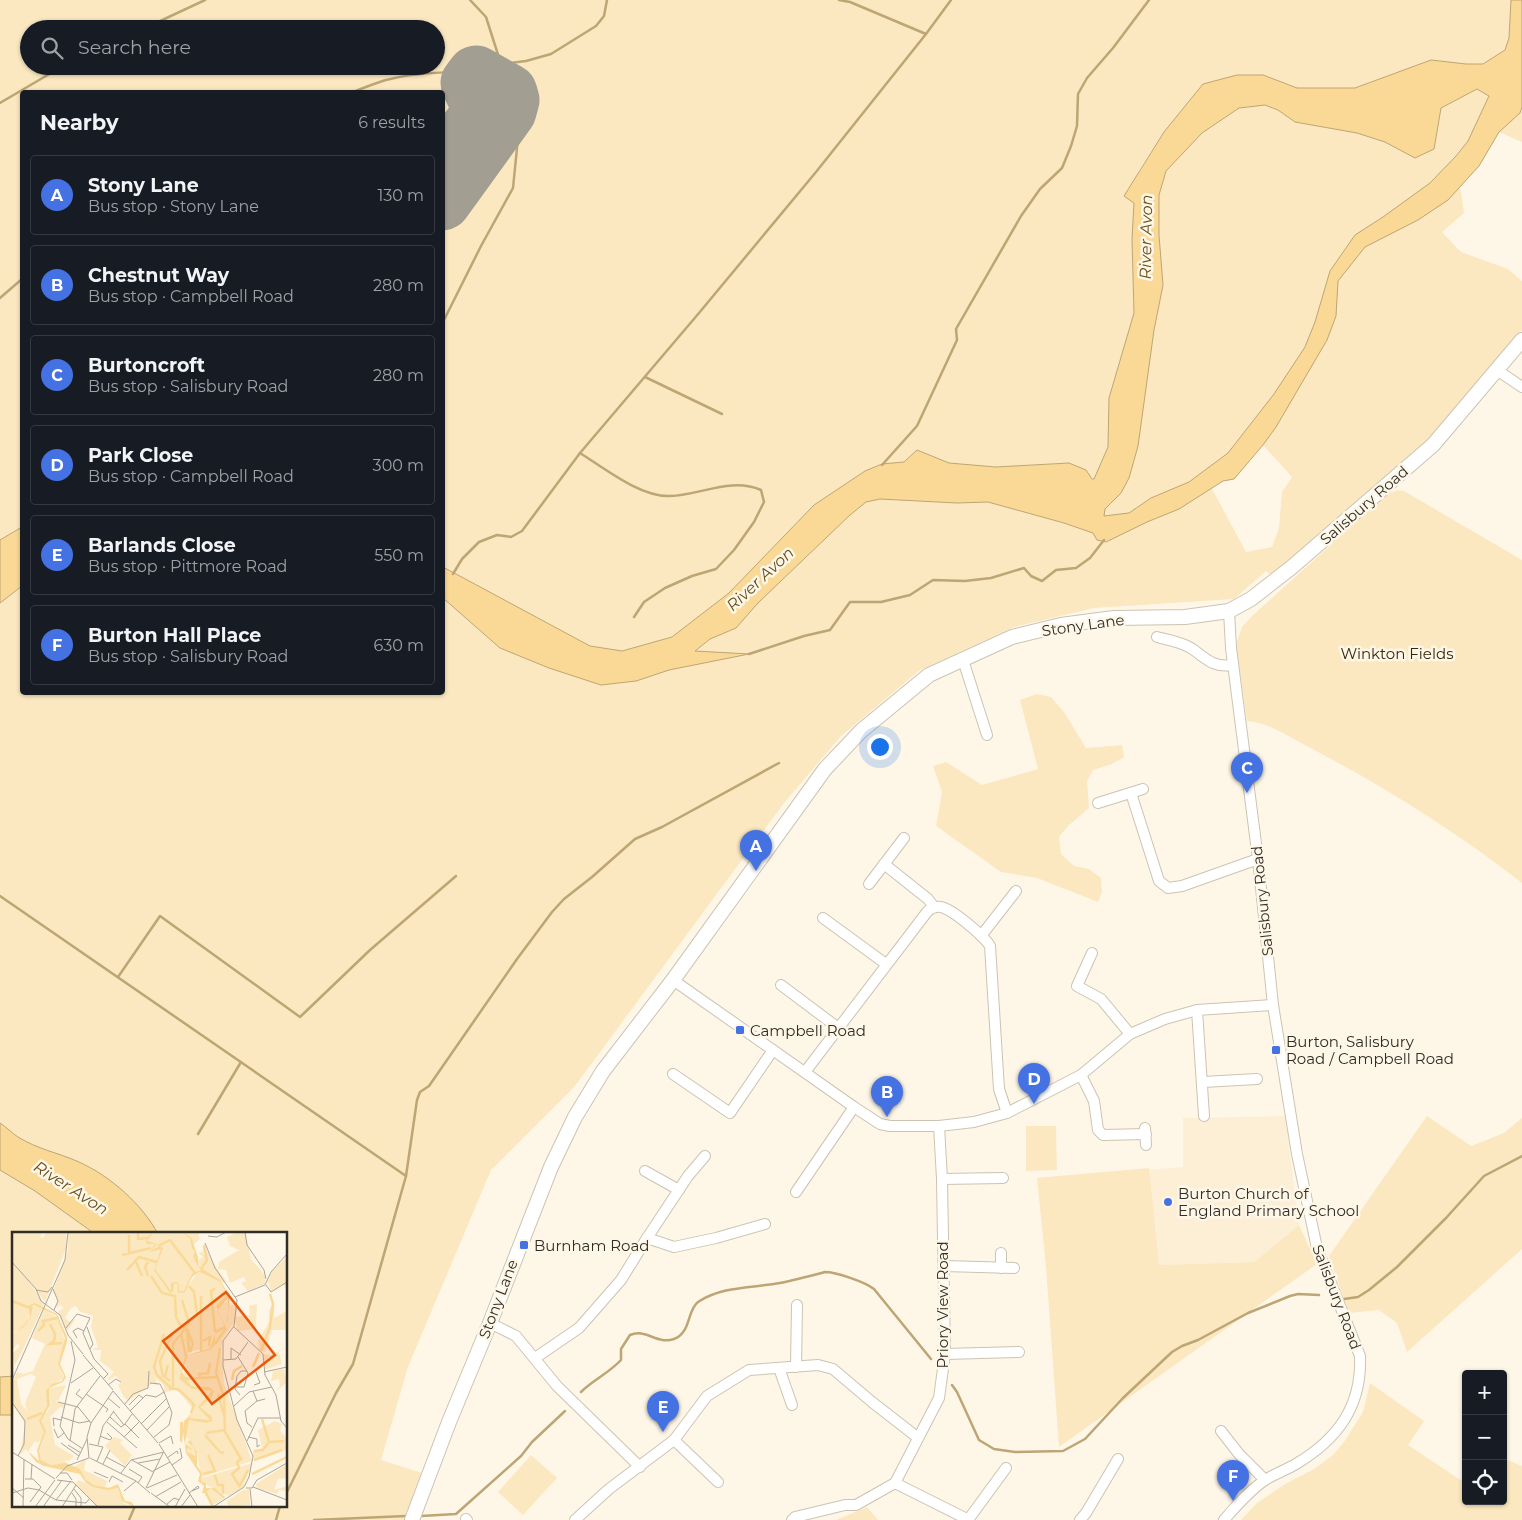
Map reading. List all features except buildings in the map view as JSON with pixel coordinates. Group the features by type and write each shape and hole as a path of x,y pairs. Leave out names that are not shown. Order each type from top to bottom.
{"main road":[{"name":"Salisbury Road","path":"1229,611 1269,586 1411,465 1433,444 1522,340"},
{"name":"Stony Lane","path":"412,1520 449,1422 551,1168 576,1116 603,1071 673,980 825,769 861,731 929,676 1012,638 1061,625 1114,618 1185,617 1229,611"}],"street":[{"path":"1497,370 1522,387"},
{"name":"Salisbury Road","path":"1224,1520 1239,1502 1265,1480 1295,1465 1328,1440 1354,1404 1361,1372 1360,1356 1317,1248 1297,1154 1273,1005 1258,859 1233,665 1229,611"},
{"path":"1157,637 1172,640 1190,648 1206,660 1222,666 1233,665"},
{"path":"963,660 987,734"},
{"path":"1098,804 1143,789"},
{"path":"1131,792 1160,881 1168,888 1182,886 1258,859"},
{"path":"869,884 904,838"},
{"path":"884,864 928,898 934,907"},
{"path":"981,936 1016,892"},
{"path":"804,1072 927,912 934,907 943,907 981,936 990,946 999,1089 1006,1113"},
{"path":"823,918 886,964"},
{"path":"1092,953 1077,986 1101,999 1130,1034"},
{"path":"673,980 854,1107 880,1124 890,1126 939,1126 974,1122 1006,1113 1081,1075 1130,1034 1165,1019 1197,1010 1273,1005"},
{"path":"781,985 837,1027"},
{"path":"1197,1010 1204,1116"},
{"path":"673,1074 730,1113 773,1050"},
{"path":"1081,1075 1094,1101 1098,1130 1102,1135 1145,1131 1146,1145"},
{"path":"1203,1082 1257,1079"},
{"path":"796,1192 854,1107"},
{"name":"Priory View Road","path":"895,1483 917,1437 939,1398 945,1354 941,1212 942,1179 939,1126"},
{"path":"535,1358 579,1328 621,1280 679,1190 705,1156"},
{"path":"645,1171 679,1190"},
{"path":"942,1179 1002,1178"},
{"path":"647,1238 674,1247 716,1238 765,1224"},
{"path":"1001,1252 1001,1268"},
{"path":"944,1266 1014,1268"},
{"path":"796,1367 797,1305"},
{"path":"490,1323 516,1336 557,1386 640,1467"},
{"path":"945,1354 1019,1352"},
{"path":"575,1520 608,1489 674,1440 707,1396 749,1370 818,1365 833,1369 917,1437"},
{"path":"779,1368 792,1405"},
{"path":"1221,1431 1239,1454 1265,1480"},
{"path":"674,1440 718,1482"},
{"path":"1080,1520 1118,1459"},
{"path":"792,1520 856,1505 895,1483 969,1520 1006,1468"}],"shaded area":[{"name":"Burton Church of England Primary School","path":"1285,1116 1299,1225 1254,1262 1159,1265 1037,1178 1183,1167 1183,1118"}],"green space":[{"path":"0,0 1511,0 1509,38 1505,50 1483,64 1431,60 1355,88 1297,88 1263,75 1237,75 1203,84 1164,132 1139,170 1134,203 1132,239 1134,313 1109,398 1108,447 1094,479 1069,463 996,467 949,463 917,450 904,462 882,464 865,471 814,505 729,593 672,637 622,651 590,646 445,568 445,90 20,90 20,528 0,540"},
{"path":"1477,89 1489,96 1468,141 1450,162 1461,192 1464,213 1442,232 1461,252 1508,269 1522,281 1522,330 1432,438 1272,576 1266,571 1234,599 1094,608 1014,627 920,670 841,736 784,803 575,1086 491,1170 408,1367 381,1460 422,1473 404,1520 0,1520 0,603 20,588 20,695 445,695 445,600 500,648 549,668 601,685 636,681 669,670 746,654 695,652 710,639 736,628 758,603 866,502 880,499 957,503 988,502 1094,533 1105,509 1111,504 1129,478 1138,446 1162,285 1159,195 1166,171 1202,133 1240,107 1265,105 1278,110 1295,122 1357,133 1385,142 1415,157 1434,149 1441,108","holes":["1276,427 1263,445 1292,477 1282,492 1279,528 1272,547 1246,552 1203,472 1228,453 1239,440"]},
{"path":"1522,107 1522,142 1499,132 1520,113"},
{"name":"Winkton Fields","path":"1398,490 1404,491 1522,560 1522,883 1443,826 1332,759 1276,730 1262,724 1247,721 1236,644 1242,627 1386,495"},
{"path":"1037,694 1051,697 1064,712 1086,748 1122,745 1124,757 1112,764 1093,770 1087,781 1089,808 1068,826 1059,837 1061,854 1074,866 1089,869 1101,878 1102,892 1098,902 1037,878 1001,872 936,826 942,792 933,766 946,762 982,785 1038,769 1020,700"},
{"path":"1427,1116 1471,1146 1504,1133 1522,1118 1522,1249 1407,1352 1397,1323 1379,1310 1349,1313 1329,1256"},
{"path":"1026,1126 1056,1126 1057,1170 1026,1171"},
{"path":"1149,1168 1159,1265 1254,1262 1299,1225 1317,1264 1059,1447 1046,1267 1037,1178"},
{"path":"1370,1383 1424,1421 1408,1445 1462,1481 1462,1505 1507,1505 1507,1460 1522,1466 1522,1520 1241,1520 1257,1503 1285,1484 1314,1469 1333,1455 1344,1442 1363,1412"},
{"path":"531,1455 557,1478 523,1515 498,1492"},
{"path":"867,1507 878,1520 836,1520"}],"water":[{"name":"River Avon","path":"1511,0 1522,0 1522,107 1520,113 1499,132 1479,166 1448,200 1418,220 1365,247 1338,281 1336,316 1327,340 1276,427 1234,479 1223,481 1179,509 1106,542 1097,540 1093,533 1064,523 988,502 957,503 880,499 866,502 758,603 736,628 710,639 695,651 749,654 669,670 636,681 601,685 549,668 500,648 445,600 445,568 590,646 622,651 672,637 729,593 814,505 865,471 882,464 904,462 917,450 949,463 996,467 1069,463 1086,470 1094,479 1108,447 1109,398 1134,313 1132,239 1134,203 1124,196 1164,132 1203,84 1237,75 1263,75 1297,88 1355,88 1431,60 1483,64 1505,50 1509,38","holes":["1477,89 1489,96 1468,141 1430,183 1355,235 1330,271 1315,322 1305,347 1274,394 1228,453 1189,482 1151,498 1129,513 1104,516 1105,509 1121,493 1129,478 1138,446 1154,330 1163,285 1159,235 1159,195 1166,171 1202,133 1239,108 1265,105 1278,110 1295,122 1357,133 1385,142 1415,158 1434,149 1441,108"]},
{"path":"20,528 20,588 0,603 0,540"},
{"name":"River Avon","path":"0,1123 25,1141 79,1162 102,1175 134,1202 157,1232 92,1232 35,1191 0,1170"},
{"path":"12,1376 12,1415 0,1415 0,1377"}],"waterway":[{"path":"162,20 205,0"},
{"path":"470,0 486,17 501,64"},
{"path":"494,78 501,64 526,61 551,54 596,26 604,16 607,0"},
{"path":"839,0 850,2 926,34"},
{"path":"453,574 462,559 479,542 497,535 511,537 522,531 580,453 816,172 951,0"},
{"path":"882,465 917,426 957,340 956,329 1021,216 1040,189 1062,168 1077,126 1078,94 1087,78 1113,48 1149,0"},
{"path":"445,73 468,73 497,80 523,106 513,188 445,318"},
{"path":"22,90 48,75"},
{"path":"358,90 386,80 410,75"},
{"path":"0,103 20,91"},
{"path":"0,298 20,281"},
{"path":"645,377 722,414"},
{"path":"580,453 623,481 647,492 659,495 682,495 738,485 750,486 761,490 764,502 754,522 734,550 716,569 692,576 665,588 644,602 634,617"},
{"path":"749,654 804,636 830,630 850,602 881,602 910,595 933,580 965,581 991,578 1024,568 1031,576 1042,581 1056,570 1076,568 1090,558 1104,540"},
{"path":"288,1490 336,1393 353,1364 406,1176 417,1100 420,1092 429,1086 517,959 564,899 635,839 662,827 779,763"},
{"path":"118,977 160,916 300,1017 370,950 456,876"},
{"path":"0,896 406,1176"},
{"path":"198,1134 241,1062"},
{"path":"1344,1299 1358,1297 1369,1290 1397,1267 1446,1218 1484,1176 1522,1156"},
{"path":"581,1392 621,1360 621,1349 630,1335 636,1333 662,1340 674,1339 683,1332 692,1310 698,1302 707,1297 727,1290 780,1283 825,1272 850,1278 874,1289 931,1359"},
{"path":"952,1385 979,1440 994,1449 1015,1452 1063,1451 1085,1439 1123,1398 1172,1352 1248,1313 1290,1296 1298,1294 1319,1295"},
{"path":"421,1516 456,1514 521,1456 532,1442 565,1411"},
{"path":"129,1520 134,1508"},
{"path":"276,1520 279,1508"},
{"path":"314,1520 406,1516"}],"runway":[{"path":"445,163 483,111 470,83 476,75 508,93 510,100 507,111 445,197"}],"place":[{"name":"Burtoncroft","path":"1247,793"},
{"name":"Stony Lane","path":"756,871"},
{"name":"Campbell Road","path":"740,1030"},
{"name":"Burton, Salisbury Road / Campbell Road","path":"1276,1050"},
{"name":"Park Close","path":"1034,1104"},
{"name":"Chestnut Way","path":"887,1117"},
{"name":"Burton Church of England Primary School","path":"1168,1202"},
{"name":"Burnham Road","path":"524,1245"},
{"name":"Barlands Close","path":"663,1432"},
{"name":"Burton Hall Place","path":"1233,1501"}]}
